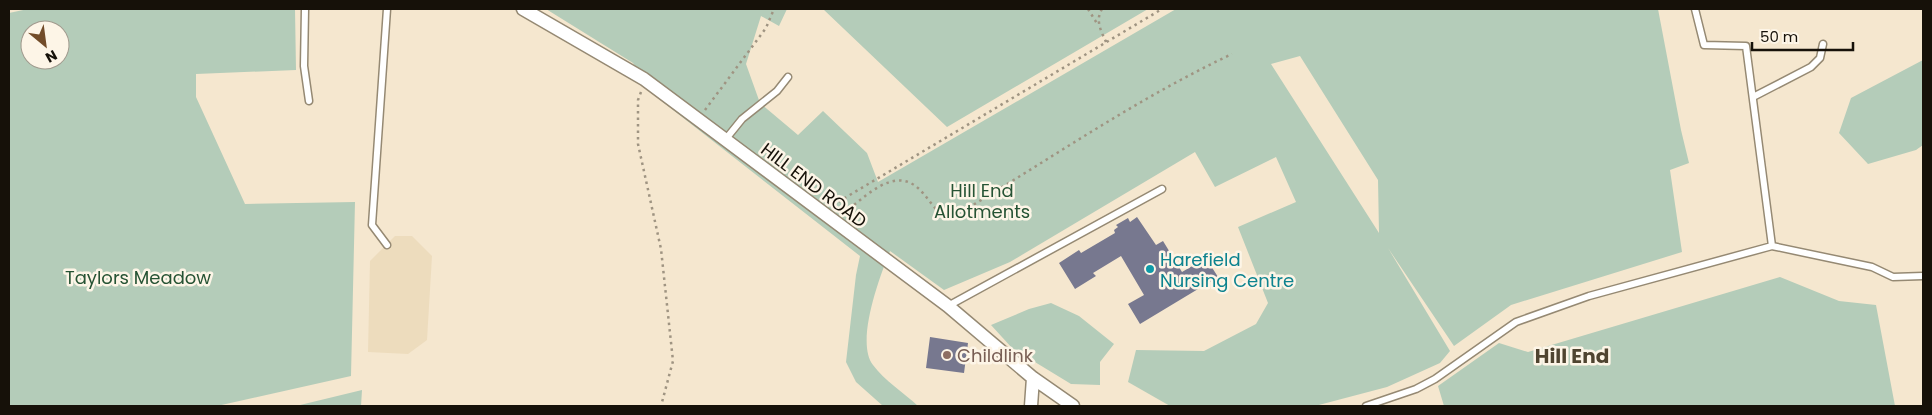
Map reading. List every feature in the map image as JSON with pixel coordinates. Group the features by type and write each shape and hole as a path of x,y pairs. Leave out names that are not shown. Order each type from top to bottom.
{"street":[{"name":"HILL END ROAD","path":"524,9 644,79 948,306 1033,378 1073,406"},
{"path":"1031,406 1033,378"}],"lane":[{"path":"305,9 304,66 309,101"},
{"path":"387,9 372,225 387,245"},
{"path":"1694,9 1704,45 1746,46 1772,246"},
{"path":"1752,97 1811,67 1820,58 1823,44"},
{"path":"725,140 742,119 777,92 788,77"},
{"path":"948,306 1162,188"},
{"path":"1366,406 1416,389 1435,379 1516,322 1589,296 1772,246 1872,267 1893,277 1923,276"}],"path":[{"path":"698,119 766,28 774,9"},
{"path":"1088,9 1099,26 1106,42"},
{"path":"1099,26 1099,13 1102,9"},
{"path":"820,212 1162,9"},
{"path":"833,222 871,192 892,180 905,180 918,188 929,203 941,214 958,214 1104,124 1202,68 1232,54"},
{"path":"644,79 638,100 638,144 661,249 673,361 661,406"}],"shaded area":[{"path":"395,236 412,236 432,256 427,340 408,354 368,352 370,261"}],"green space":[{"name":"Taylors Meadow","path":"28,9 295,9 296,70 196,74 196,97 245,204 355,202 351,376 217,406 9,406 9,13"},
{"name":"Hill End Allotments","path":"546,9 787,9 779,26 761,16 746,64 760,103 798,135 823,111 867,153 878,182 1176,9 1658,9 1689,163 1670,170 1682,252 1511,305 1454,346 1388,248 1450,351 1440,363 1387,387 1315,406 1170,406 1128,382 1136,350 1204,351 1256,324 1268,303 1238,227 1296,202 1276,157 1215,187 1195,152 1010,262 944,290 890,251 871,309 868,325 868,355 873,365 883,376 918,406 883,406 856,382 846,362 860,256 654,95 633,63","holes":["1300,56 1378,180 1379,233 1271,64"]},
{"path":"823,9 1148,9 947,127"},
{"path":"1923,60 1923,145 1916,150 1868,164 1839,133 1851,98"},
{"path":"1780,277 1839,301 1876,305 1895,406 1444,406 1438,386 1499,343 1528,352"},
{"path":"1051,303 1079,316 1114,344 1100,362 1100,385 1071,384 1012,348 991,325 1029,309"},
{"path":"362,390 361,406 296,406"}],"building":[{"name":"Harefield Nursing Centre","path":"1137,217 1156,245 1163,241 1182,272 1206,258 1218,277 1140,324 1128,304 1144,295 1121,256 1093,273 1096,276 1075,289 1059,263 1079,250 1081,253 1115,233 1114,230 1118,227 1116,225 1128,218 1130,222"},
{"name":"Childlink","path":"930,337 968,343 964,373 926,368"}],"place":[{"name":"Harefield Nursing Centre","path":"1150,269"},
{"name":"Childlink","path":"947,355"}],"district":[{"name":"Hill End","path":"1572,356"}]}
